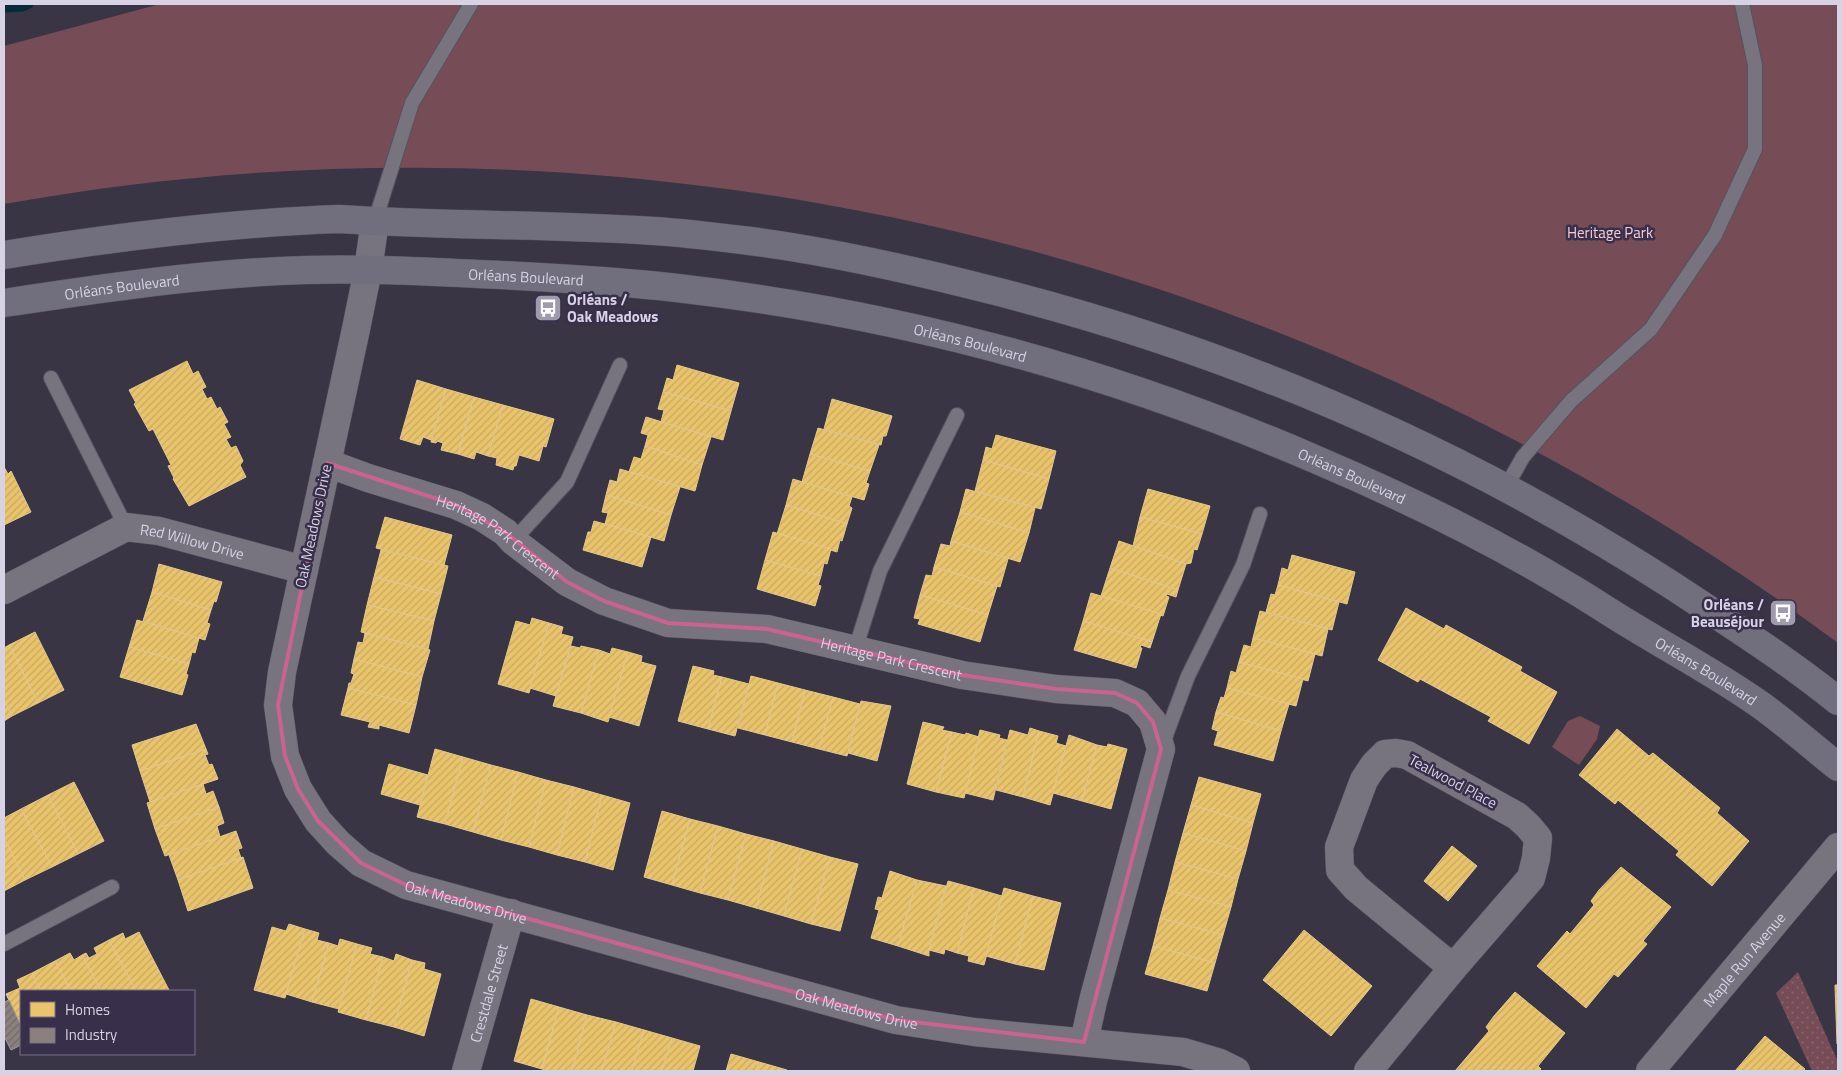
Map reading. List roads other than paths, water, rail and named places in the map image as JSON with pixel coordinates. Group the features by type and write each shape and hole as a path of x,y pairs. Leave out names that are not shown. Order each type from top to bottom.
{"main road":[{"path":"4,255 96,240 208,228 339,219 375,222 657,231 754,242 852,258 924,273 1067,309 1138,331 1209,356 1400,435 1545,508 1645,568 1764,645 1838,701"},
{"name":"Orléans Boulevard","path":"4,303 97,289 244,273 308,270 440,272 608,281 680,288 840,313 935,333 1088,375 1166,400 1320,460 1404,500 1568,586 1692,660 1761,706 1838,767"}],"street":[{"name":"Oak Meadows Drive","path":"375,222 368,270 282,672 278,704 285,756 298,789 318,821 338,843 361,863 406,886 511,913 896,1020 974,1032 1183,1052 1220,1063 1236,1071"},
{"name":"Heritage Park Crescent","path":"327,462 368,478 456,505 482,517 505,532 513,541 568,582 604,601 668,623 767,629 962,675 1056,689 1115,693 1137,703 1153,722 1161,749"},
{"name":"Red Willow Drive","path":"4,590 126,527 160,531 304,570"},
{"path":"1084,1042 1161,749"},
{"name":"Tealwood Place","path":"1368,1071 1453,968 1531,878 1538,838 1517,816 1408,755 1386,754 1374,764 1364,780 1339,847 1340,870 1356,888 1453,968"},
{"name":"Maple Run Avenue","path":"1650,1071 1838,848"},
{"name":"Crestdale Street","path":"466,1071 511,913"}],"lane":[{"path":"375,222 412,103 470,4"},
{"path":"1506,487 1523,457 1571,401 1651,329 1715,235 1755,149 1755,65 1742,4"},
{"path":"513,541 566,482 620,365"},
{"path":"51,378 126,527"},
{"path":"856,650 880,571 957,415"},
{"path":"1161,749 1188,676 1243,565 1260,514"},
{"path":"4,944 112,887"}],"waterway":[{"path":"4,8 22,7 29,4"}],"place":[{"name":"Orléans / Oak Meadows","path":"548,308"},
{"name":"Orléans / Beauséjour","path":"1783,613"}],"park label":[{"name":"Heritage Park","path":"1610,232"}]}
